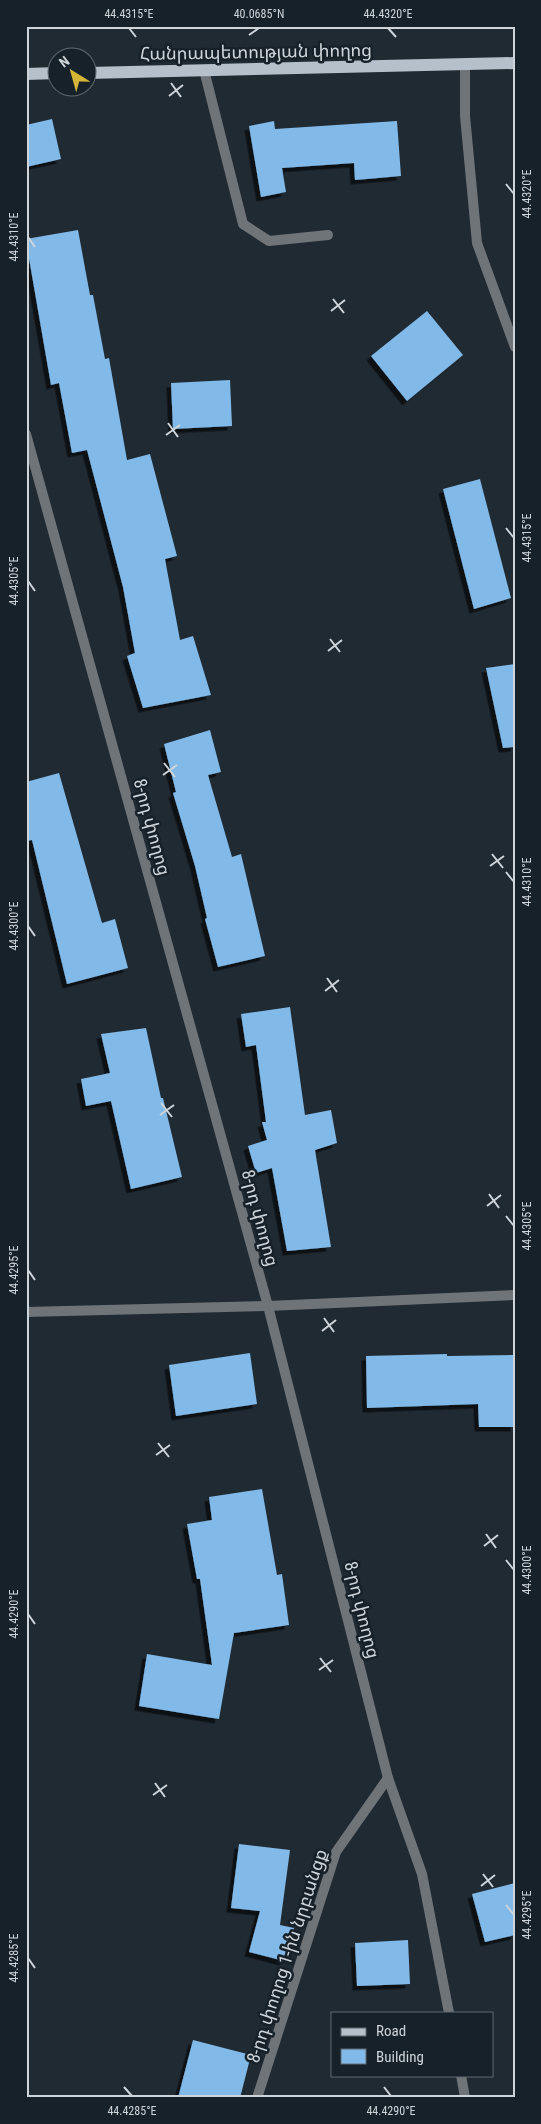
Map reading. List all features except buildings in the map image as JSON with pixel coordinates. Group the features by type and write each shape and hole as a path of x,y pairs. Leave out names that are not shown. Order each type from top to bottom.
{"main road":[{"name":"Հանրապետության փողոց","path":"98,73 515,63"},
{"path":"26,74 48,73"}],"street":[{"path":"465,64 465,116 477,243 515,347"},
{"path":"204,70 243,224 269,242 328,235"},
{"name":"8-րդ փողոց","path":"26,434 268,1306 388,1778 422,1874 449,2012"},
{"path":"26,1312 268,1306 515,1295"},
{"name":"8-րդ փողոց 1-ին նրբանցք","path":"257,2098 336,1852 388,1778"},
{"path":"461,2076 465,2098"}]}
